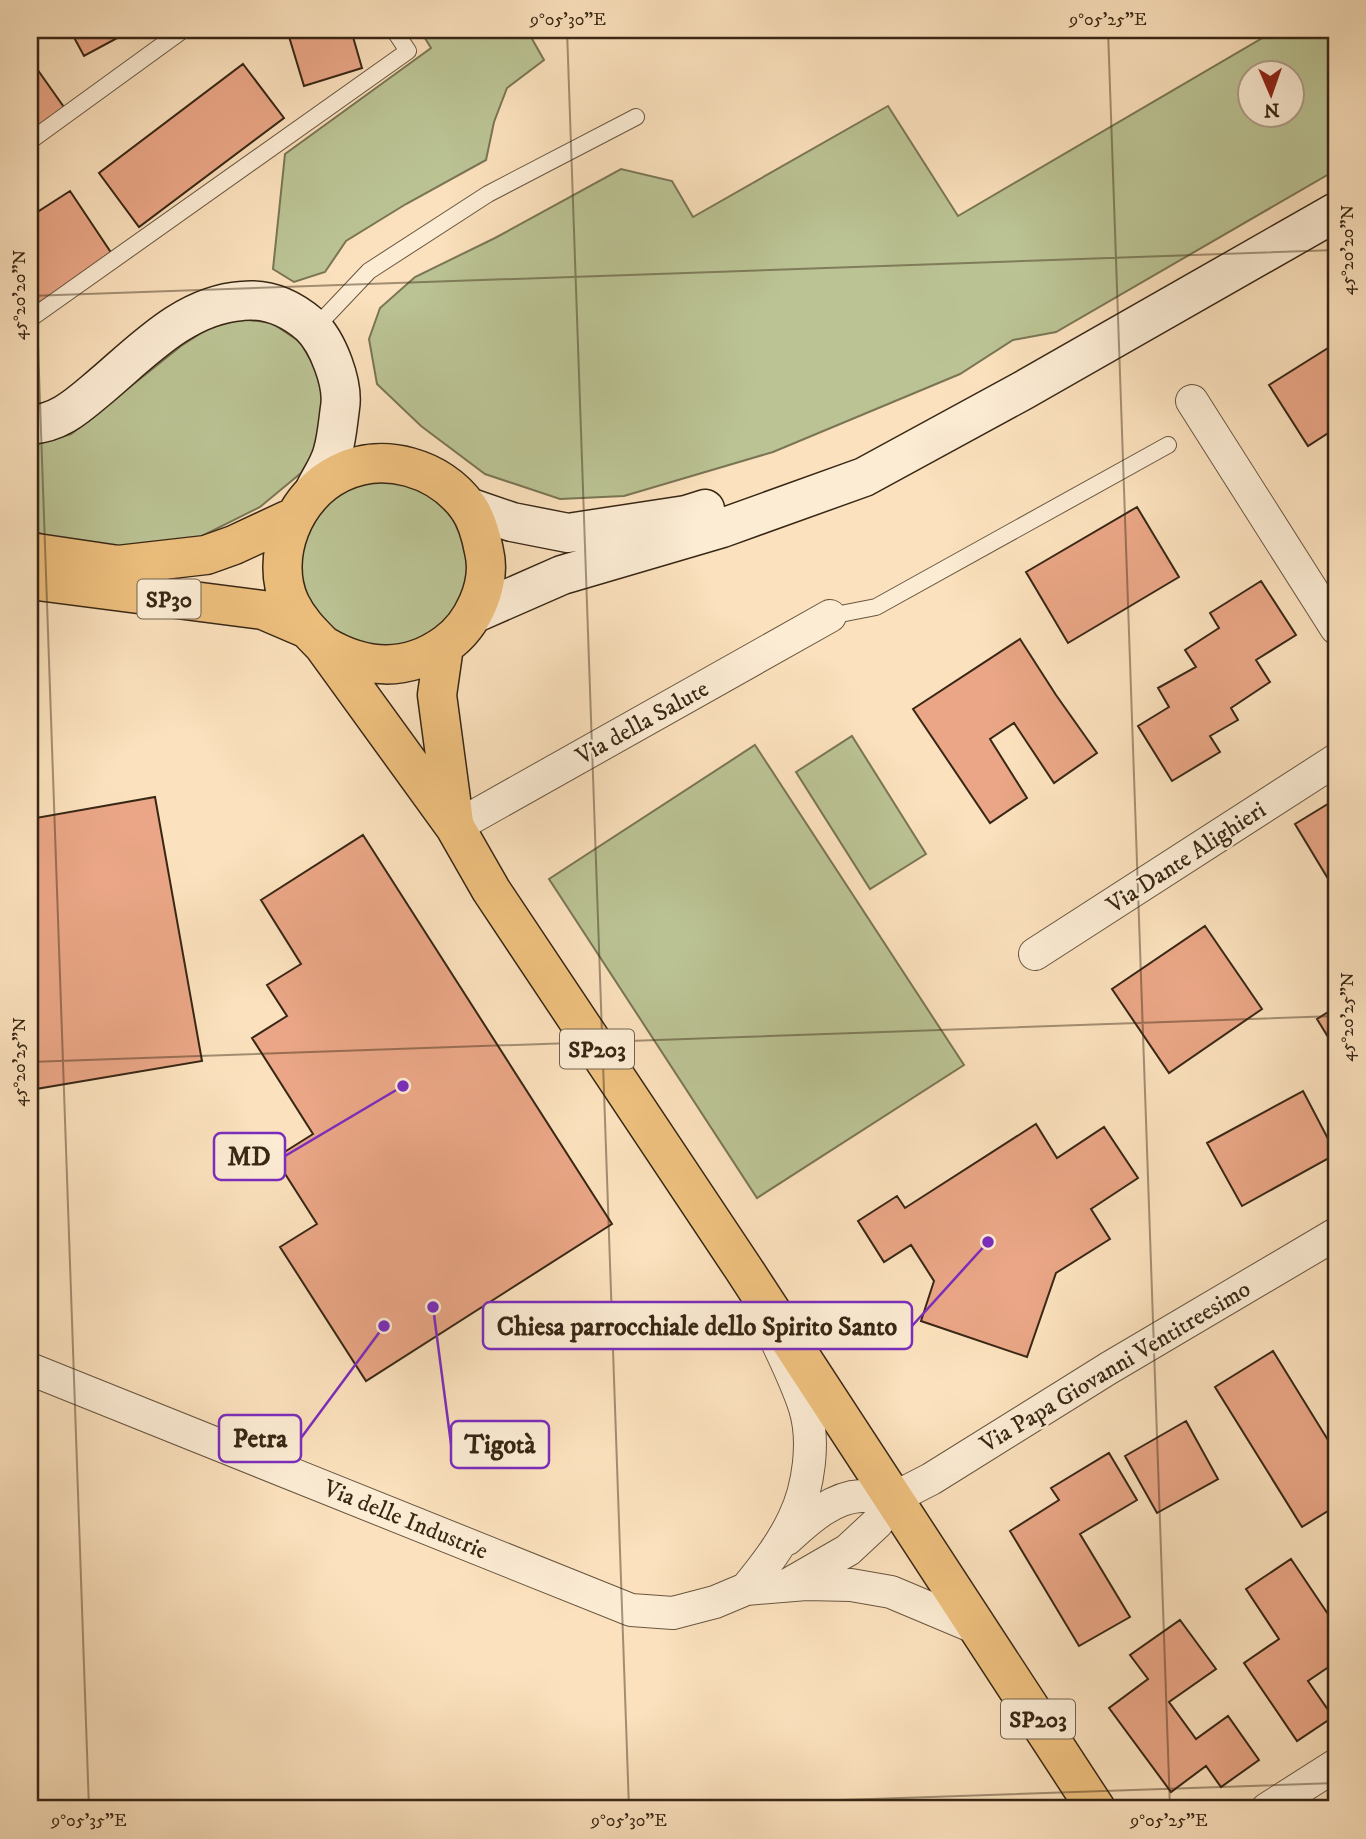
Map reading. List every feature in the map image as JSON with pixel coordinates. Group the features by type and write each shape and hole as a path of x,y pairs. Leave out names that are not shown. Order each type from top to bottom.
{"main road":[{"name":"SP30","path":"473,614 562,575 722,528 864,477 1022,391 1336,212"},
{"path":"30,425 64,417 174,326 203,309 256,299 277,304 299,316 314,330 327,351 337,376 341,401 333,452 284,548 284,578 290,602 314,636"},
{"name":"SP30","path":"468,507 512,522 568,533 686,514 776,487 1022,391"},
{"name":"SP30","path":"30,552 118,565 206,555 305,503 340,472 369,464 404,465 432,475 448,486 468,507 479,527 485,556 484,585 473,614 462,629 444,646 412,662 383,665 361,663 340,655 314,636 263,610 30,580"},
{"name":"SP203","path":"314,636 455,827 491,890 743,1268 1096,1809"},
{"name":"SP203","path":"444,646 437,695 455,827"}],"street":[{"path":"1192,401 1336,628"},
{"name":"Via della Salute","path":"455,827 830,616"},
{"name":"Via Dante Alighieri","path":"1035,954 1336,760"},
{"name":"Via Papa Giovanni Ventitreesimo","path":"894,1498 930,1479 1109,1368 1336,1234"},
{"path":"743,1268 792,1373 805,1410 810,1437 804,1488 795,1517 779,1546 746,1590"},
{"name":"Via delle Industrie","path":"30,1369 631,1610 673,1613 715,1602 746,1590 786,1585 851,1585 891,1592 979,1629"},
{"path":"779,1546 817,1513 837,1502 859,1496 894,1498"},
{"name":"Via delle Industrie","path":"786,1585 848,1550 877,1522 894,1498"},
{"path":"1267,1809 1336,1766"}],"lane":[{"path":"30,141 183,30"},
{"path":"30,319 408,51 394,30"},
{"path":"314,330 369,271 488,194 636,117"},
{"path":"830,616 876,607 1168,445"}],"green space":[{"path":"420,30 527,30 544,60 507,88 494,122 486,160 346,241 325,272 294,282 273,269 285,154 431,48"},
{"path":"1276,30 1336,30 1336,170 1056,332 1013,340 960,374 773,452 624,496 560,499 485,474 421,426 377,384 369,339 380,308 415,277 495,238 621,169 672,181 693,217 888,106 958,216"},
{"path":"242,319 272,323 300,342 322,379 321,440 301,473 260,507 196,539 156,549 73,544 30,530 30,446 71,434 181,346 209,328"},
{"path":"380,481 408,483 454,512 474,563 458,617 411,651 352,647 310,607 301,579 302,549 312,523 330,502 353,487"},
{"path":"852,736 926,854 870,889 796,772"},
{"path":"755,745 964,1065 757,1198 549,879"}],"building":[{"path":"70,30 132,30 84,56"},
{"path":"287,30 351,30 362,68 304,86"},
{"path":"30,59 66,110 30,136"},
{"path":"243,64 284,118 139,227 99,173"},
{"path":"70,191 112,254 30,309 30,214 31,216"},
{"path":"1336,343 1336,428 1308,446 1269,385"},
{"path":"1137,507 1179,577 1068,643 1026,572"},
{"path":"1261,581 1296,635 1256,660 1270,682 1231,708 1238,720 1210,736 1220,752 1172,781 1138,726 1169,707 1158,688 1196,667 1185,650 1219,628 1210,613"},
{"path":"1020,639 1097,753 1054,783 1014,723 990,739 1027,798 990,823 913,709"},
{"path":"155,797 202,1061 30,1090 30,819"},
{"path":"1336,799 1336,871 1327,877 1295,824"},
{"path":"363,835 612,1224 366,1381 280,1247 317,1224 275,1158 313,1134 252,1038 287,1016 267,985 301,964 261,900"},
{"path":"1205,926 1262,1009 1169,1073 1112,989"},
{"path":"1336,1007 1336,1050 1317,1019"},
{"path":"1303,1091 1336,1154 1242,1206 1207,1143"},
{"path":"1036,1124 1057,1158 1104,1127 1138,1178 1091,1209 1110,1239 1056,1273 1027,1357 921,1321 934,1281 911,1245 884,1262 858,1221 897,1196 905,1208"},
{"path":"1273,1351 1336,1453 1336,1506 1302,1527 1215,1387"},
{"path":"1186,1421 1218,1479 1157,1513 1125,1456"},
{"path":"1109,1453 1137,1500 1080,1534 1130,1617 1079,1646 1010,1531 1059,1500 1051,1488"},
{"path":"1291,1559 1336,1626 1336,1662 1308,1681 1333,1717 1297,1741 1244,1663 1279,1639 1246,1589"},
{"path":"1180,1620 1216,1669 1169,1702 1196,1739 1228,1716 1259,1760 1221,1787 1206,1766 1171,1792 1109,1708 1148,1679 1130,1655"}],"place":[{"name":"MD","path":"403,1086"},
{"name":"Chiesa parrocchiale dello Spirito Santo","path":"988,1242"},
{"name":"Tigotà","path":"433,1307"},
{"name":"Petra","path":"384,1326"}]}
